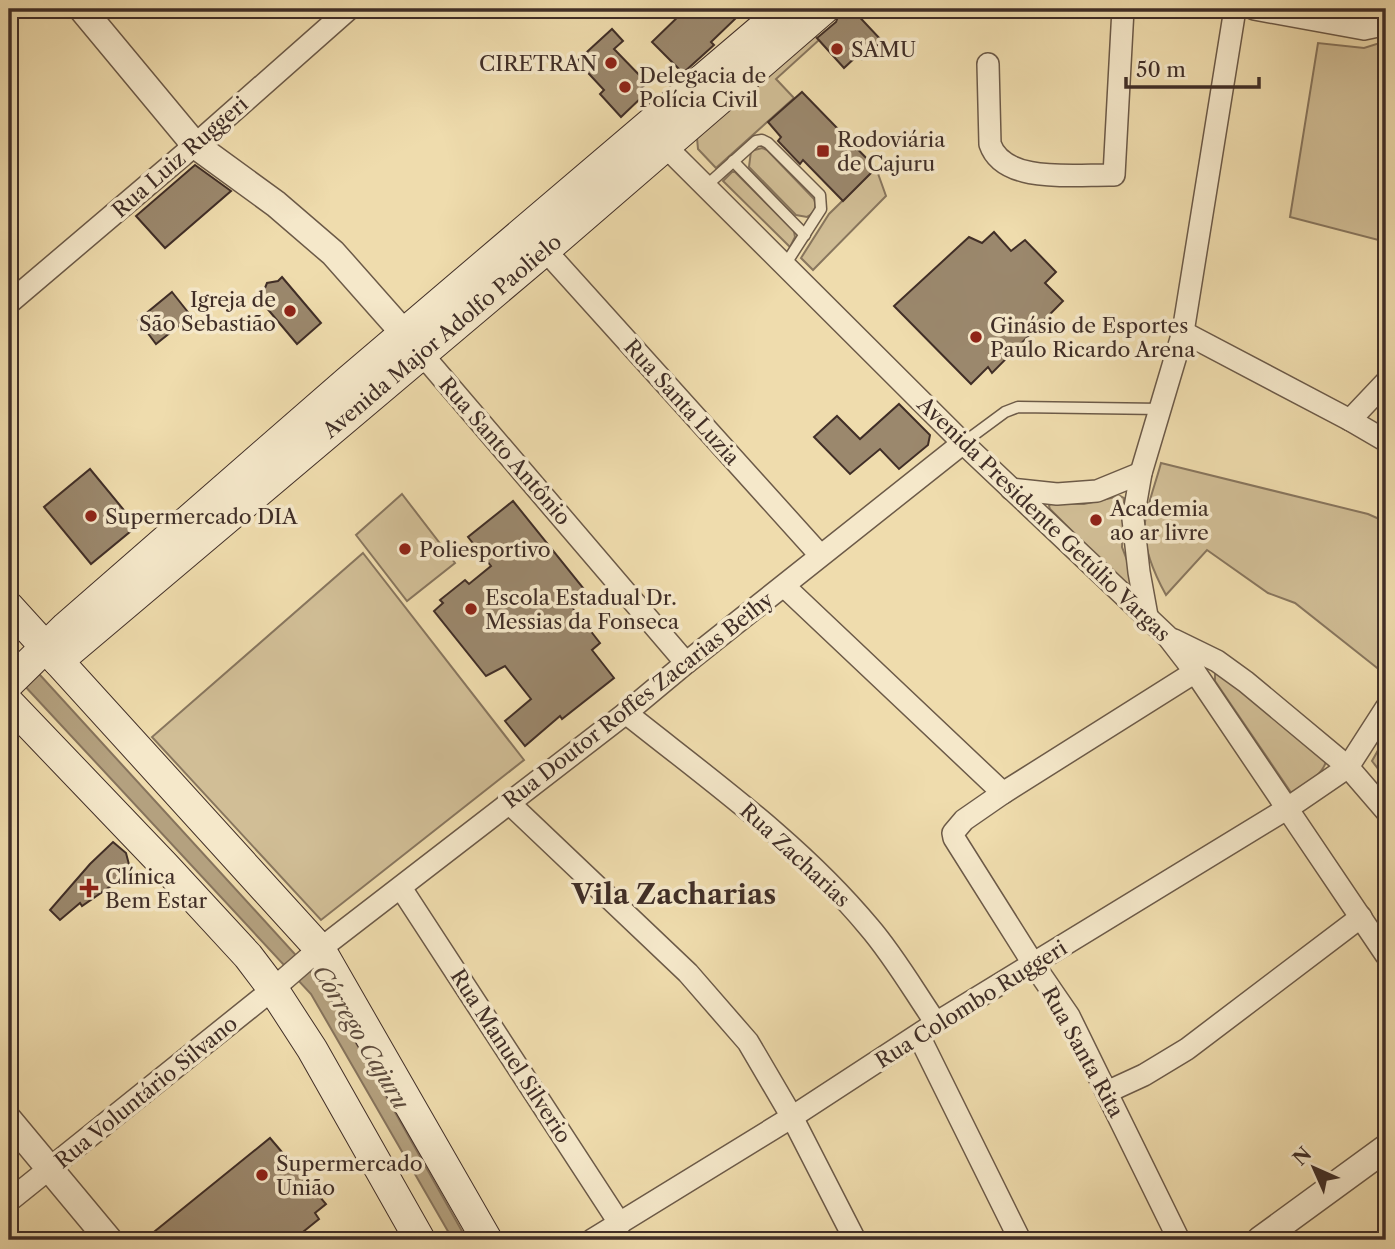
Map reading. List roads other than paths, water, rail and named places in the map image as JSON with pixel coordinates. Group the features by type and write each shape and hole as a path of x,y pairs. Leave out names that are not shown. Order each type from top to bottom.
{"main road":[{"name":"Avenida Major Adolfo Paolielo","path":"413,343 545,250 785,9"},
{"name":"Avenida Major Adolfo Paolielo","path":"36,664 655,137 824,9"},
{"path":"9,607 36,664 316,953 487,1240"},
{"path":"9,703 278,985 420,1240"}],"street":[{"name":"Rua Santo Antônio","path":"82,9 195,145 276,204 332,253 413,343 686,663"},
{"name":"Rua Luiz Ruggeri","path":"9,303 195,145 349,9"},
{"path":"988,64 990,144 999,161 1016,170 1033,174 1114,175 1123,9"},
{"path":"1147,616 1133,519 1141,473 1183,332 1235,9"},
{"path":"1254,9 1364,29 1384,24"},
{"name":"Avenida Presidente Getúlio Vargas","path":"655,137 1010,489 1168,637 1195,672 1386,955"},
{"name":"Rua Santa Luzia","path":"545,250 820,555"},
{"path":"1183,332 1386,441"},
{"path":"1350,420 1386,382"},
{"name":"Rua Doutor Roffes Zacarias Beihy","path":"316,953 626,713 963,443"},
{"path":"1010,489 1057,494 1097,491 1141,473"},
{"path":"784,586 1003,793"},
{"path":"1168,637 1217,662 1246,682 1348,766 1386,811"},
{"name":"Rua Santa Rita","path":"1179,1240 1069,1016 954,838 956,826 1003,793 1195,672"},
{"path":"1348,766 1386,708"},
{"name":"Rua Zacharias","path":"626,713 790,845 835,889 871,929 936,1023"},
{"name":"Rua Colombo Ruggeri","path":"592,1240 792,1117 936,1023 1288,808 1348,766"},
{"path":"508,802 688,973 748,1042 792,1117 855,1240"},
{"name":"Rua Manuel Silverio","path":"401,888 620,1224"},
{"path":"1107,1092 1144,1075 1187,1049 1361,917"},
{"name":"Rua Voluntário Silvano","path":"9,1201 51,1170 316,953"},
{"path":"919,1036 1020,1240"},
{"path":"9,1120 109,1240"},
{"path":"1260,1240 1386,1148"}],"lane":[{"path":"706,186 756,141 768,143 820,195 821,209 785,265"},
{"path":"733,161 805,235"},
{"path":"963,443 1005,412 1018,407 1161,409"}],"place":[{"name":"SAMU","path":"837,49"},
{"name":"CIRETRAN","path":"611,63"},
{"name":"Delegacia de Polícia Civil","path":"625,87"},
{"name":"Rodoviária de Cajuru","path":"823,151"},
{"name":"Igreja de São Sebastião","path":"290,311"},
{"name":"Ginásio de Esportes Paulo Ricardo Arena","path":"976,337"},
{"name":"Supermercado DIA","path":"91,516"},
{"name":"Academia ao ar livre","path":"1096,520"},
{"name":"Poliesportivo","path":"405,549"},
{"name":"Escola Estadual Dr. Messias da Fonseca","path":"471,609"},
{"name":"Clínica Bem Estar","path":"89,888"},
{"name":"Supermercado União","path":"262,1175"}],"district":[{"name":"Vila Zacharias","path":"674,894"}],"water label":[{"name":"Córrego Cajuru","path":"361,1037"}]}
